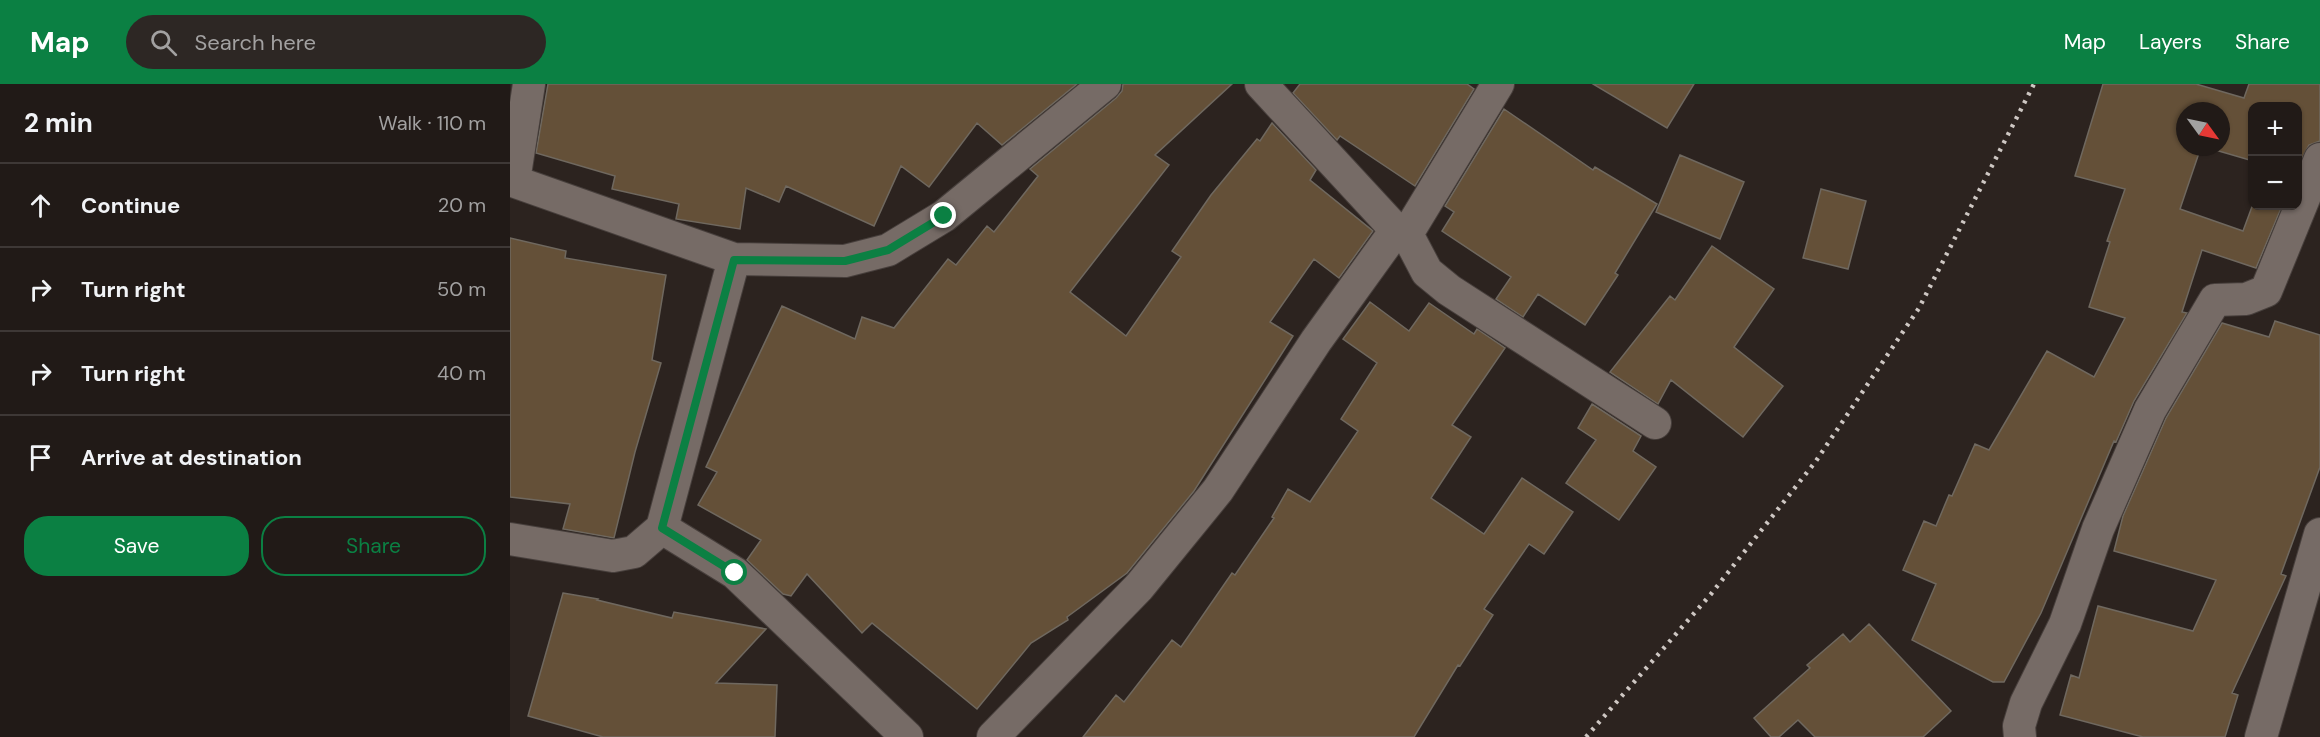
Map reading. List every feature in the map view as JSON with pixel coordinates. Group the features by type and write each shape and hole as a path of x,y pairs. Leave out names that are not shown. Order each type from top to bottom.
{"street":[{"path":"529,84 512,181 734,260 845,261 888,250 944,216 1105,84"},
{"path":"1261,84 1402,232 1427,273 1449,290 1655,423"},
{"path":"993,737 1139,587 1218,490 1316,341 1402,232 1498,84"},
{"path":"2020,737 2019,726 2026,703 2066,624 2098,529 2150,410 2215,300 2246,299 2266,291 2320,159"},
{"path":"510,539 613,556 634,552 662,528 734,260"},
{"path":"662,528 735,573 907,737"},
{"path":"2261,737 2320,534"}],"building":[{"path":"548,84 1077,84 1002,145 977,123 929,187 901,166 874,226 786,186 779,202 746,188 740,229 676,219 679,204 612,189 615,176 536,153"},
{"path":"1123,84 1232,84 1155,155 1169,165 1070,292 1126,336 1181,257 1172,251 1211,195 1257,139 1260,141 1272,123 1316,170 1310,180 1373,231 1339,278 1314,259 1270,322 1293,336 1194,491 1127,573 1067,617 1068,620 1031,643 977,709 872,623 862,633 807,574 791,596 783,594 747,560 761,540 698,505 717,472 706,467 782,306 855,339 862,317 894,328 948,259 956,265 987,226 994,232 1038,176 1030,169 1116,98 1122,91"},
{"path":"1300,84 1467,84 1474,89 1415,186 1340,136 1337,140 1293,93"},
{"path":"1593,84 1694,84 1667,128"},
{"path":"2103,84 2196,84 2244,98 2249,84 2320,84 2320,141 2309,145 2302,158 2302,102 2248,102 2248,160 2230,154 2230,102 2176,102 2176,156 2198,156 2180,209 2243,231 2251,210 2280,210 2256,268 2202,250 2182,312 2187,313 2134,401 2116,442 2114,441 2041,613 2004,682 1993,682 1912,640 1936,584 1903,570 1924,521 1936,526 1975,444 1989,450 2047,351 2094,377 2125,318 2089,307 2110,242 2107,241 2125,189 2075,176"},
{"path":"1504,109 1593,170 1595,167 1657,204 1615,273 1618,275 1585,325 1538,294 1523,317 1496,299 1511,277 1442,231 1454,212 1445,206"},
{"path":"1680,155 1744,182 1720,239 1656,212"},
{"path":"1821,189 1866,201 1848,269 1803,258"},
{"path":"510,238 566,251 565,258 666,275 652,360 661,363 635,452 614,538 563,529 570,504 510,497"},
{"path":"1712,246 1774,289 1734,347 1783,386 1743,437 1671,380 1658,404 1610,372 1670,296 1675,300"},
{"path":"1370,302 1409,331 1429,303 1474,334 1477,329 1505,348 1452,425 1471,437 1431,498 1484,534 1522,478 1573,512 1544,554 1529,544 1484,609 1493,615 1460,666 1458,665 1414,737 1083,737 1116,695 1124,702 1172,640 1181,647 1232,573 1235,575 1274,518 1272,517 1288,489 1310,502 1358,431 1341,419 1377,363 1343,339"},
{"path":"2275,321 2320,335 2320,467 2281,574 2286,576 2232,693 2238,695 2225,737 2143,737 2060,715 2071,675 2079,678 2098,606 2193,631 2216,580 2114,551 2123,516 2166,418 2222,323 2269,337"},
{"path":"1592,404 1641,436 1633,451 1656,467 1619,520 1566,483 1596,440 1578,428"},
{"path":"563,593 598,599 672,618 674,612 766,629 716,683 777,685 775,737 603,737 528,716"},
{"path":"1869,624 1951,711 1923,737 1815,737 1798,720 1779,737 1771,737 1754,718 1810,668 1807,665 1843,634 1850,642"}],"railway":[{"path":"1586,737 1711,594 1816,461 1919,308 2034,84"}],"route":[{"path":"735,573 662,528 734,260 845,261 888,250 944,216"}]}
